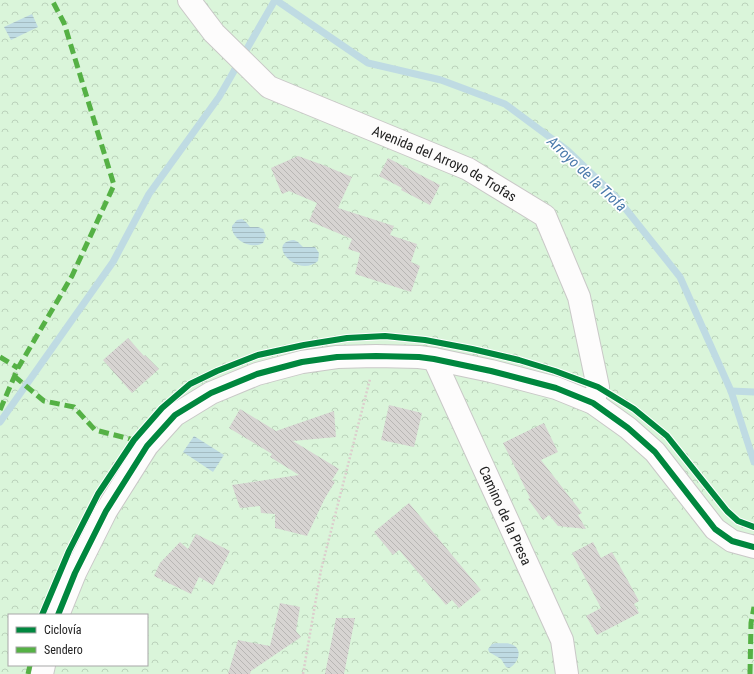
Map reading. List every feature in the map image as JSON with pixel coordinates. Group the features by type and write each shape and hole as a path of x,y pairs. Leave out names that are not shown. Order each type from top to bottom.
{"street":[{"name":"Avenida del Arroyo de Trofas","path":"189,0 214,33 269,87 468,169 545,216 580,297 598,387 593,403"},
{"path":"58,614 75,573 106,511 147,446 175,415 211,393 257,374 302,362 337,357 376,356 419,357 434,359 491,371 549,386 593,403 628,428 655,452 716,529 732,540 753,547"},
{"name":"Camino de la Presa","path":"434,359 562,640 567,674"}],"path":[{"path":"303,674 321,570 376,356"}],"green space":[{"path":"0,0 754,0 754,674 0,674"}],"water":[{"path":"32,14 38,27 11,40 4,27"},
{"path":"242,219 250,227 258,227 263,229 266,236 263,243 258,245 248,244 235,236 232,226 237,220"},
{"path":"294,240 303,247 315,247 319,253 318,261 310,265 301,266 287,258 283,252 283,247 286,242"},
{"path":"194,436 224,455 213,472 183,452"},
{"path":"492,644 509,644 516,647 519,654 515,664 509,668 506,667 501,659 489,652 488,649"}],"building":[{"path":"298,156 352,177 338,208 394,226 390,235 417,244 411,262 420,266 411,292 355,274 360,253 348,249 352,239 309,221 317,203 289,191 282,194 271,168"},
{"path":"388,158 440,185 430,205 401,190 402,188 379,176"},
{"path":"128,338 144,356 145,355 159,369 132,393 103,360"},
{"path":"389,405 422,413 414,447 381,440"},
{"path":"240,409 276,431 334,411 336,437 293,441 339,469 332,480 335,482 325,498 307,536 275,528 275,514 261,513 260,506 240,508 232,485 299,475 270,457 272,454 229,428"},
{"path":"544,423 558,452 541,460 582,513 578,515 586,529 558,526 549,515 543,520 528,499 530,498 503,443"},
{"path":"409,503 481,590 459,608 452,600 446,605 399,550 393,555 374,532"},
{"path":"196,534 230,551 213,585 199,577 191,594 154,576 160,563 180,542 188,549"},
{"path":"593,542 601,558 612,552 639,601 634,604 639,613 597,635 586,616 601,608 572,553"},
{"path":"280,603 300,607 296,631 301,637 251,671 250,674 228,674 238,640 270,646"},
{"path":"336,618 355,618 344,674 325,674"}],"waterway":[{"path":"0,422 113,262 149,194 219,97 275,0"},
{"name":"Arroyo de la Trofa","path":"276,0 368,63 441,80 505,104 567,150 617,198 680,277 731,391 754,462"},
{"path":"731,391 754,392"}],"marked path":[{"path":"0,410 18,368 72,276 114,185 64,23 52,0"},
{"path":"0,357 18,368"},
{"path":"14,376 44,401 74,407 95,430 134,440"},
{"path":"750,674 751,623 754,607"},
{"path":"28,674 30,666"}],"cycle path":[{"path":"42,614 69,551 98,494 134,440 162,408 190,384 217,371 258,355 347,338 385,336 425,340 472,349 519,360 555,371 598,387 634,409 667,436 727,511 738,521 754,527"},
{"path":"58,614 75,573 106,511 147,446 175,415 211,393 257,374 302,362 337,357 376,356 419,357 434,359 491,371 556,388 593,403 628,428 655,452 715,529 732,541 754,547"}]}
